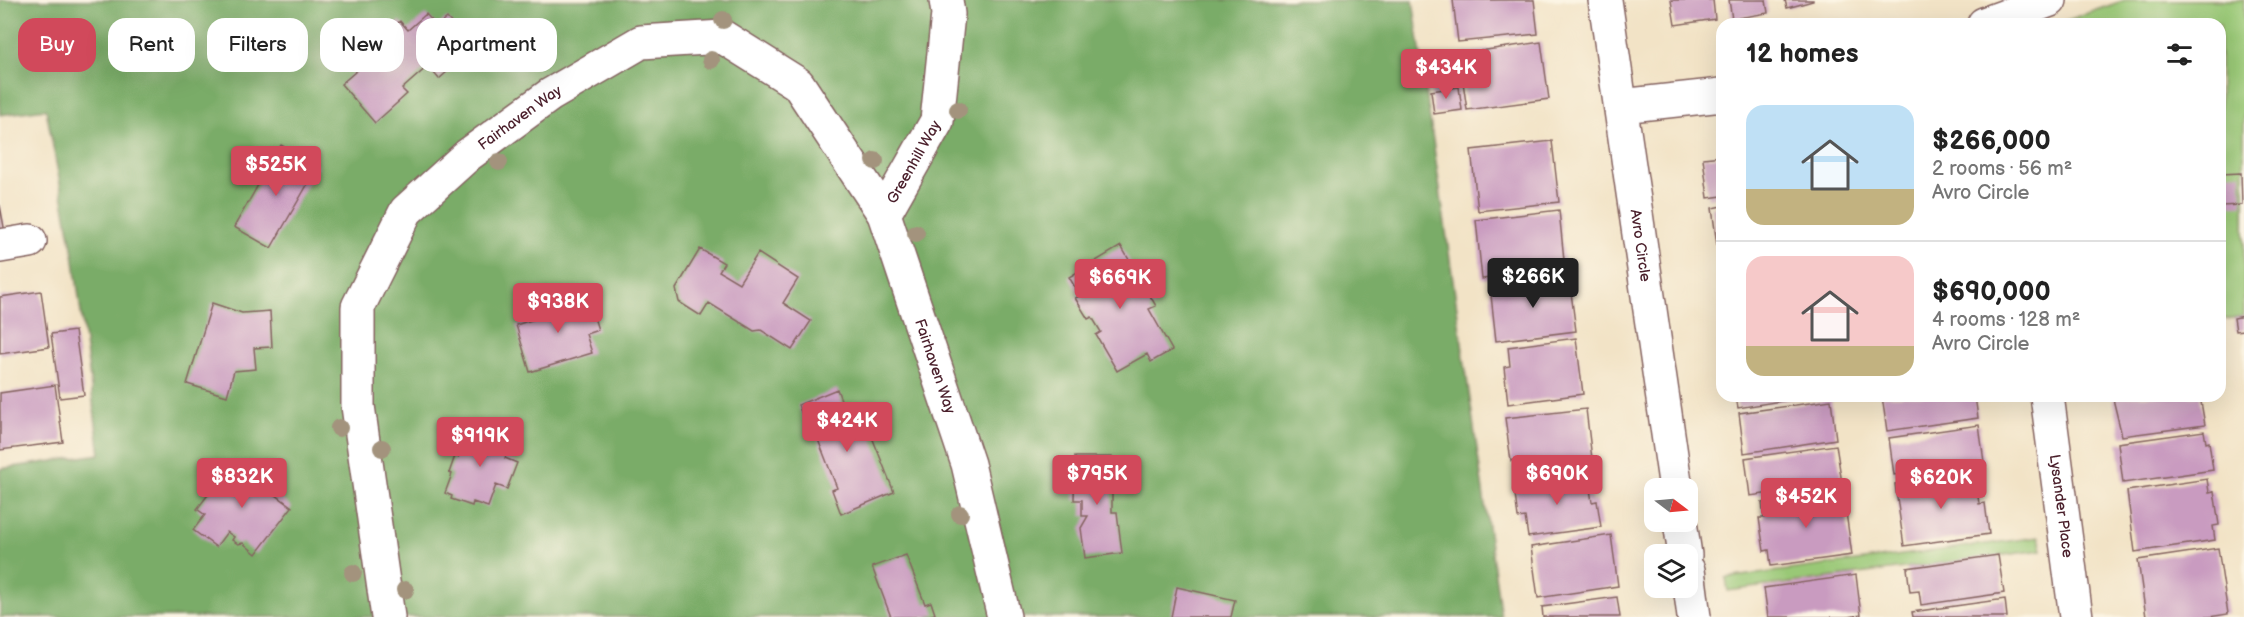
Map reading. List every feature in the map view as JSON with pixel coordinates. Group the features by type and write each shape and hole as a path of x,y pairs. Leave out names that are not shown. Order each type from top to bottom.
{"street":[{"name":"Greenhill Way","path":"884,214 936,121 948,14 946,0"},
{"name":"Avro Circle","path":"1605,0 1674,478"},
{"path":"2001,18 2050,0"},
{"name":"Fairhaven Way","path":"388,617 358,406 358,307 406,211 468,155 550,95 641,42 723,37 798,84 884,214 968,464 1004,617"},
{"path":"1621,106 1716,96"},
{"name":"Lysander Place","path":"2048,402 2076,617"},
{"path":"1692,598 1694,617"}],"green space":[{"path":"0,0 1413,0 1501,617 0,617 0,469 100,454 73,253 46,109 0,115"},
{"path":"2125,0 2244,0 2244,316 2226,319 2226,18 2073,18"},
{"path":"2039,537 2042,550 1728,591 1726,578"}],"building":[{"path":"1453,0 1534,0 1538,34 1458,42"},
{"path":"1671,0 1713,0 1715,19 1675,25"},
{"path":"1729,0 1766,0 1768,13 1732,18"},
{"path":"1785,0 1813,0 1813,1 1787,8"},
{"path":"416,23 416,72 421,72 402,89 407,94 375,123 341,84 355,72 404,72 404,26 408,30"},
{"path":"1541,42 1549,99 1467,110 1459,54"},
{"path":"433,72 447,72 439,79"},
{"path":"1459,87 1462,110 1434,114 1431,91"},
{"path":"1552,141 1559,202 1478,211 1471,150"},
{"path":"281,145 318,166 271,248 234,227"},
{"path":"1716,157 1716,197 1708,198 1703,158"},
{"path":"2241,173 2242,205 2226,206 2226,174"},
{"path":"0,205 5,233 0,234"},
{"path":"1716,207 1716,238 1712,208"},
{"path":"1559,210 1565,270 1482,279 1476,220"},
{"path":"1121,246 1156,306 1149,309 1172,350 1151,362 1147,354 1117,371 1096,335 1101,332 1092,317 1088,319 1075,298 1080,296 1069,277"},
{"path":"700,249 724,263 719,271 739,283 758,253 798,279 783,303 811,321 792,350 761,330 754,331 709,303 701,316 679,302 676,289"},
{"path":"1569,277 1576,331 1496,341 1490,286"},
{"path":"41,291 49,347 0,354 0,297"},
{"path":"587,294 598,330 586,334 592,353 530,372 516,325 544,316 542,308"},
{"path":"212,303 242,313 270,311 272,347 254,348 256,369 234,371 227,396 187,384"},
{"path":"2244,316 2244,330 2236,331 2234,318"},
{"path":"75,331 84,395 60,398 51,334"},
{"path":"1576,338 1583,394 1508,404 1504,367 1510,366 1508,347"},
{"path":"55,385 63,442 0,450 0,393"},
{"path":"837,389 847,416 852,414 861,435 870,432 894,492 841,514 832,490 837,488 815,432 810,434 798,405"},
{"path":"1737,402 1775,402 1738,408"},
{"path":"1831,402 1836,439 1744,453 1739,413"},
{"path":"1883,402 1976,402 1978,418 1887,431"},
{"path":"2114,402 2201,402 2205,425 2122,436"},
{"path":"1586,409 1593,467 1522,475 1520,460 1511,461 1505,418"},
{"path":"1979,425 1984,462 1894,475 1889,438"},
{"path":"469,426 511,441 505,458 517,463 507,489 496,485 488,507 473,502 472,506 451,499 452,496 445,493 452,474 449,473 455,456 458,457"},
{"path":"2204,431 2206,443 2209,442 2213,470 2123,483 2118,443"},
{"path":"1836,445 1842,483 1750,496 1745,458"},
{"path":"1075,457 1112,457 1112,512 1117,512 1122,553 1085,558 1081,528 1088,516 1082,516 1082,500 1074,500"},
{"path":"233,462 253,476 260,467 276,479 268,489 292,507 256,554 243,543 238,544 232,540 234,537 227,532 216,547 193,530 205,515 197,509"},
{"path":"1975,473 1979,504 1985,503 1989,534 1904,546 1895,484"},
{"path":"1588,476 1592,502 1597,501 1601,527 1528,537 1525,517 1518,518 1514,486"},
{"path":"2207,479 2209,492 2214,491 2219,525 2213,526 2215,540 2135,552 2127,491"},
{"path":"1843,491 1852,555 1771,566 1769,550 1764,551 1759,518 1764,518 1762,503"},
{"path":"1611,535 1618,586 1538,598 1531,547"},
{"path":"2218,548 2228,614 2209,617 2146,617 2138,560"},
{"path":"906,555 925,604 931,602 935,614 926,617 891,617 872,567"},
{"path":"1998,555 2004,593 1921,605 1919,591 1910,592 1907,568"},
{"path":"1856,575 1861,615 1768,617 1764,588"},
{"path":"1177,587 1235,600 1231,617 1171,617"},
{"path":"1617,597 1620,617 1543,617 1542,607"},
{"path":"2005,599 2007,617 1913,617 1912,612"}]}
